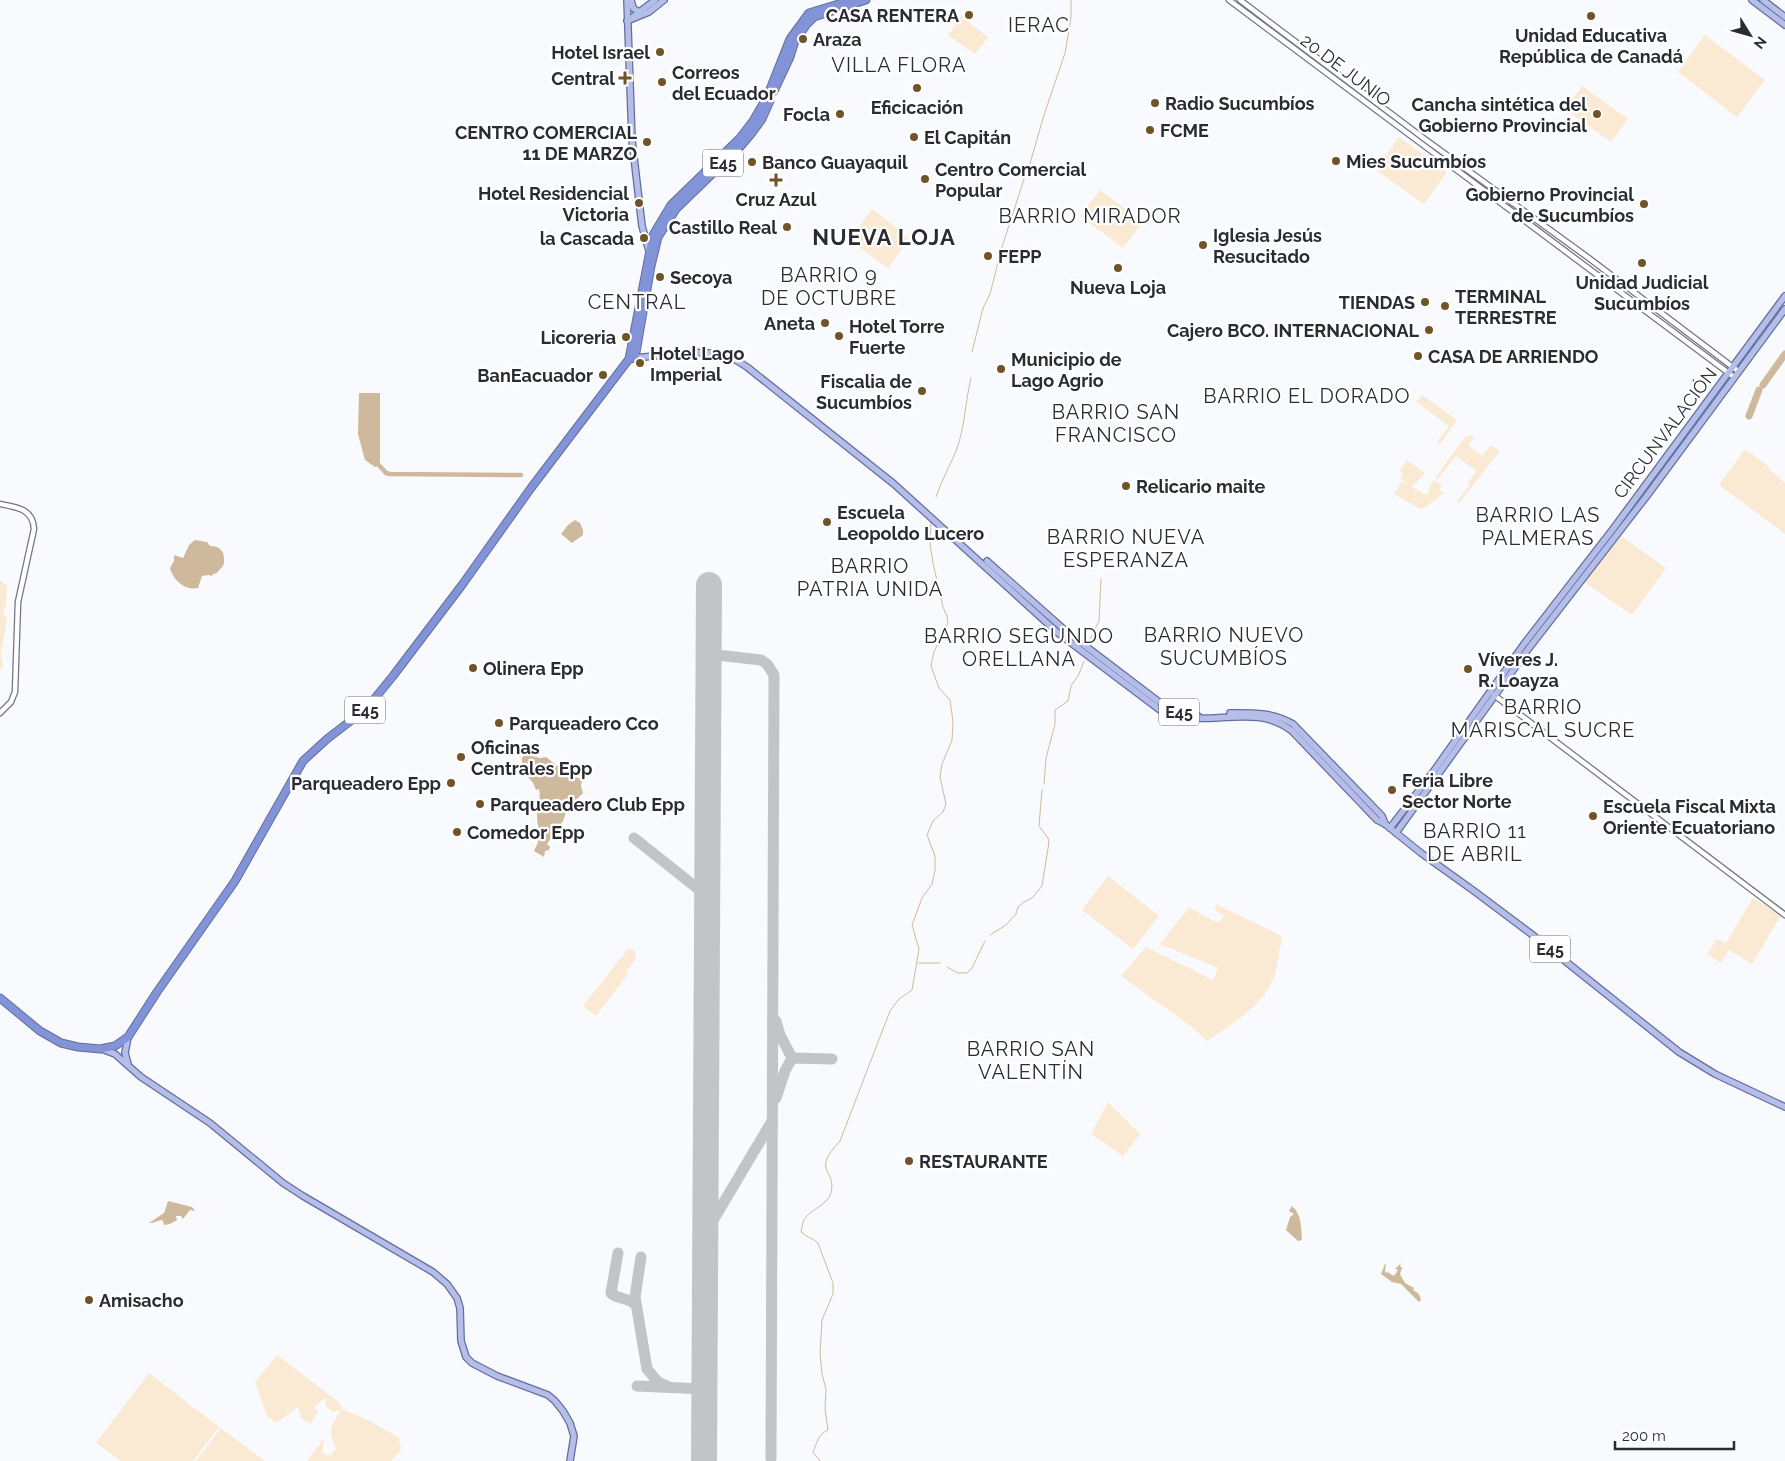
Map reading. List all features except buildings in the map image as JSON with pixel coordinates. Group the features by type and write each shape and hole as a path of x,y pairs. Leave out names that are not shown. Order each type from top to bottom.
{"highway":[{"name":"E45","path":"632,359 649,250 653,235 671,205 740,138 753,122 767,97 790,39 809,13 852,0"},
{"name":"E45","path":"128,1037 157,992 235,881 303,761 326,739 366,709 377,696 413,650 531,488 632,359 658,237 676,209 740,147 762,119 795,41 802,29 814,17 866,0"},
{"path":"0,998 40,1031 53,1039 73,1046 100,1049 115,1046 128,1037"}],"main road":[{"path":"627,0 632,140 642,226 649,250"},
{"path":"631,0 633,8 639,12"},
{"path":"627,21 655,0"},
{"path":"627,21 649,12 664,0"},
{"path":"1752,0 1785,25"},
{"path":"1763,0 1785,17"},
{"name":"CIRCUNVALACIÓN","path":"1396,833 1494,695 1646,498 1785,296"},
{"name":"CIRCUNVALACIÓN","path":"1388,826 1433,772 1489,691 1549,610 1785,309"},
{"name":"E45","path":"632,359 687,354 715,354 728,356 748,366 894,484 1058,633 1160,710 1169,715 1190,719 1255,717 1282,723 1292,731 1377,820 1388,826 1530,933 1679,1052 1715,1074 1785,1107"},
{"name":"E45","path":"987,561 1067,632 1114,669 1172,710 1198,716 1256,712 1275,715 1293,724 1382,816 1388,826"},
{"path":"128,1037 125,1053 129,1066"},
{"path":"100,1049 115,1054 141,1077 188,1106 228,1136 283,1183 302,1196 433,1272 447,1284 457,1298 460,1308 461,1341 466,1357 497,1376 538,1391 555,1401 572,1428 574,1436 570,1461"}],"street":[{"name":"20 DE JUNIO","path":"1229,0 1734,372"},
{"name":"20 DE JUNIO","path":"1240,0 1586,256 1734,372"},
{"path":"0,504 25,511 34,521 34,529 18,602 15,692 11,702 0,713"},
{"path":"1494,695 1785,915"}],"shaded area":[{"path":"961,17 988,37 975,54 948,35"},
{"path":"1705,35 1765,80 1737,117 1678,72"},
{"name":"Cancha sintética del Gobierno Provincial","path":"1582,86 1628,119 1611,142 1565,109"},
{"path":"1399,137 1447,172 1424,204 1376,170"},
{"path":"1100,190 1143,222 1123,248 1080,216"},
{"path":"872,209 906,235 908,241 888,268 849,240"},
{"path":"359,393 380,393 380,464 375,467 365,460 358,434"},
{"path":"1422,395 1457,420 1440,444 1437,442 1449,426 1416,402"},
{"path":"1470,435 1474,438 1468,445 1482,456 1491,445 1500,451 1459,503 1457,501 1470,485 1468,483 1476,471 1456,456 1437,480 1435,478 1465,437"},
{"path":"1745,449 1767,465 1785,483 1785,534 1719,485"},
{"path":"1407,460 1425,473 1412,487 1423,493 1419,499 1424,493 1427,495 1430,490 1428,489 1434,480 1442,485 1439,490 1444,493 1424,508 1420,509 1394,494 1402,481 1409,484 1400,478 1403,473 1400,471"},
{"path":"575,520 580,523 583,535 572,543 561,534"},
{"path":"1621,536 1666,568 1632,615 1584,582"},
{"path":"195,540 207,542 210,546 220,548 224,556 224,563 217,573 212,576 202,576 198,588 189,588 180,584 170,568 174,561 174,555 183,558 189,545"},
{"path":"0,580 7,586 6,603 3,613 7,620 1,653 3,666 0,670"},
{"path":"527,755 540,758 546,757 561,769 582,780 583,793 567,810 558,828 560,829 558,834 553,835 547,844 550,847 549,850 545,851 544,857 534,851 540,834 537,812 540,792 539,789 536,790 533,783 522,770 522,757"},
{"path":"1108,876 1159,916 1133,949 1082,910"},
{"path":"1753,898 1781,915 1752,964 1729,950 1721,963 1707,954 1717,939 1726,943"},
{"path":"1216,904 1282,936 1275,974 1264,995 1247,1013 1207,1041 1192,1027 1121,976 1146,947 1213,980 1218,968 1160,944 1189,907 1214,921 1220,922 1224,916 1215,910"},
{"path":"628,949 634,950 636,958 626,972 628,974 596,1016 583,1006"},
{"path":"1108,1102 1140,1134 1123,1156 1091,1134"},
{"path":"168,1201 192,1207 195,1211 190,1210 183,1219 181,1216 176,1216 177,1220 170,1224 164,1225 161,1220 149,1223 164,1213"},
{"path":"1292,1206 1298,1213 1300,1222 1302,1240 1298,1241 1286,1230 1290,1217 1294,1214 1289,1211"},
{"path":"1401,1263 1400,1274 1405,1283 1414,1288 1413,1290 1419,1294 1421,1300 1419,1302 1401,1284 1392,1282 1381,1274 1386,1264 1386,1273 1394,1276 1398,1270 1395,1269"},
{"path":"277,1355 340,1403 342,1409 370,1421 399,1438 401,1450 391,1461 307,1461 324,1438 322,1453 330,1456 336,1449 331,1429 341,1410 333,1412 326,1407 326,1397 314,1407 318,1411 311,1424 301,1418 298,1406 276,1423 267,1416 255,1382"},
{"path":"149,1373 219,1427 193,1461 121,1461 96,1443"},
{"path":"221,1428 265,1461 196,1461"}],"waterway":[{"path":"1029,167 1065,53 1071,18 1071,0"},
{"path":"972,352 983,308 990,294 1002,247 1025,176"},
{"path":"1763,385 1785,354"},
{"path":"936,497 959,442 971,378"},
{"path":"1749,416 1759,390"},
{"path":"377,463 386,473 390,474 521,475"},
{"path":"820,1461 813,1452 820,1436 828,1430 825,1409 826,1389 820,1354 822,1320 833,1294 833,1283 818,1243 801,1232 802,1226 807,1216 823,1204 831,1193 831,1179 826,1170 827,1159 840,1141 890,1011 899,999 912,990 919,949 912,925 922,898 932,884 935,871 935,856 927,835 933,821 943,812 946,804 940,777 942,764 952,740 953,721 950,700 939,688 931,666 934,652 948,623 933,563 930,544 931,522"},
{"path":"1089,641 1099,621 1101,579"},
{"path":"1044,784 1046,758 1055,724 1055,710 1068,701 1071,686 1079,674 1084,661"},
{"path":"990,935 1006,925 1016,914 1018,907 1032,898 1042,886 1049,842 1039,826 1042,790"},
{"path":"947,967 958,973 967,973 972,968 985,941"},
{"path":"918,963 940,963"}],"taxiway":[{"path":"708,654 761,660 767,664 774,675 771,1458"},
{"path":"634,838 707,896"},
{"path":"776,1021 780,1035 792,1058 785,1071 776,1098"},
{"path":"792,1058 832,1059"},
{"path":"705,1234 772,1121"},
{"path":"618,1253 611,1293 636,1305"},
{"path":"641,1257 635,1297 647,1369 658,1382 669,1387"},
{"path":"637,1386 704,1389"}],"runway":[{"path":"704,1461 709,585"}],"place":[{"name":"CASA RENTERA","path":"969,15"},
{"name":"Unidad Educativa República de Canadá","path":"1591,16"},
{"name":"Araza","path":"803,39"},
{"name":"Hotel Israel","path":"660,52"},
{"name":"Central","path":"625,78"},
{"name":"Correos del Ecuador","path":"662,82"},
{"name":"Eficicación","path":"917,88"},
{"name":"Radio Sucumbíos","path":"1155,103"},
{"name":"Focla","path":"840,114"},
{"name":"Cancha sintética del Gobierno Provincial","path":"1597,114"},
{"name":"FCME","path":"1150,130"},
{"name":"El Capitán","path":"914,137"},
{"name":"CENTRO COMERCIAL 11 DE MARZO","path":"647,142"},
{"name":"Mies Sucumbíos","path":"1336,161"},
{"name":"Banco Guayaquil","path":"752,162"},
{"name":"Centro Comercial Popular","path":"925,179"},
{"name":"Cruz Azul","path":"776,180"},
{"name":"Hotel Residencial Victoria","path":"639,203"},
{"name":"Gobierno Provincial de Sucumbíos","path":"1644,204"},
{"name":"Castillo Real","path":"787,227"},
{"name":"la Cascada","path":"644,238"},
{"name":"Iglesia Jesús Resucitado","path":"1203,245"},
{"name":"FEPP","path":"988,256"},
{"name":"Unidad Judicial Sucumbíos","path":"1642,263"},
{"name":"Nueva Loja","path":"1118,268"},
{"name":"Secoya","path":"660,277"},
{"name":"TIENDAS","path":"1425,302"},
{"name":"TERMINAL TERRESTRE","path":"1445,306"},
{"name":"Aneta","path":"825,323"},
{"name":"Cajero BCO. INTERNACIONAL","path":"1429,330"},
{"name":"Hotel Torre Fuerte","path":"839,336"},
{"name":"Licoreria","path":"626,337"},
{"name":"CASA DE ARRIENDO","path":"1418,356"},
{"name":"Hotel Lago Imperial","path":"640,363"},
{"name":"Municipio de Lago Agrio","path":"1001,369"},
{"name":"BanEacuador","path":"603,375"},
{"name":"Fiscalia de Sucumbíos","path":"922,391"},
{"name":"Relicario maite","path":"1126,486"},
{"name":"Escuela Leopoldo Lucero","path":"827,522"},
{"name":"Olinera Epp","path":"473,668"},
{"name":"Víveres J. R. Loayza","path":"1468,669"},
{"name":"Parqueadero Cco","path":"499,723"},
{"name":"Oficinas Centrales Epp","path":"461,757"},
{"name":"Parqueadero Epp","path":"451,783"},
{"name":"Feria Libre Sector Norte","path":"1392,790"},
{"name":"Parqueadero Club Epp","path":"480,804"},
{"name":"Escuela Fiscal Mixta Oriente Ecuatoriano","path":"1593,816"},
{"name":"Comedor Epp","path":"457,832"},
{"name":"RESTAURANTE","path":"909,1161"},
{"name":"Amisacho","path":"89,1300"}],"district":[{"name":"IERAC","path":"1039,25"},
{"name":"VILLA FLORA","path":"899,65"},
{"name":"BARRIO MIRADOR","path":"1090,216"},
{"name":"NUEVA LOJA","path":"884,237"},
{"name":"BARRIO 9 DE OCTUBRE","path":"829,286"},
{"name":"CENTRAL","path":"637,302"},
{"name":"BARRIO EL DORADO","path":"1307,396"},
{"name":"BARRIO SAN FRANCISCO","path":"1116,424"},
{"name":"BARRIO LAS PALMERAS","path":"1538,526"},
{"name":"BARRIO NUEVA ESPERANZA","path":"1126,548"},
{"name":"BARRIO PATRIA UNIDA","path":"870,578"},
{"name":"BARRIO NUEVO SUCUMBÍOS","path":"1224,646"},
{"name":"BARRIO SEGUNDO ORELLANA","path":"1019,648"},
{"name":"BARRIO MARISCAL SUCRE","path":"1543,718"},
{"name":"BARRIO 11 DE ABRIL","path":"1475,842"},
{"name":"BARRIO SAN VALENTÍN","path":"1031,1060"}]}
